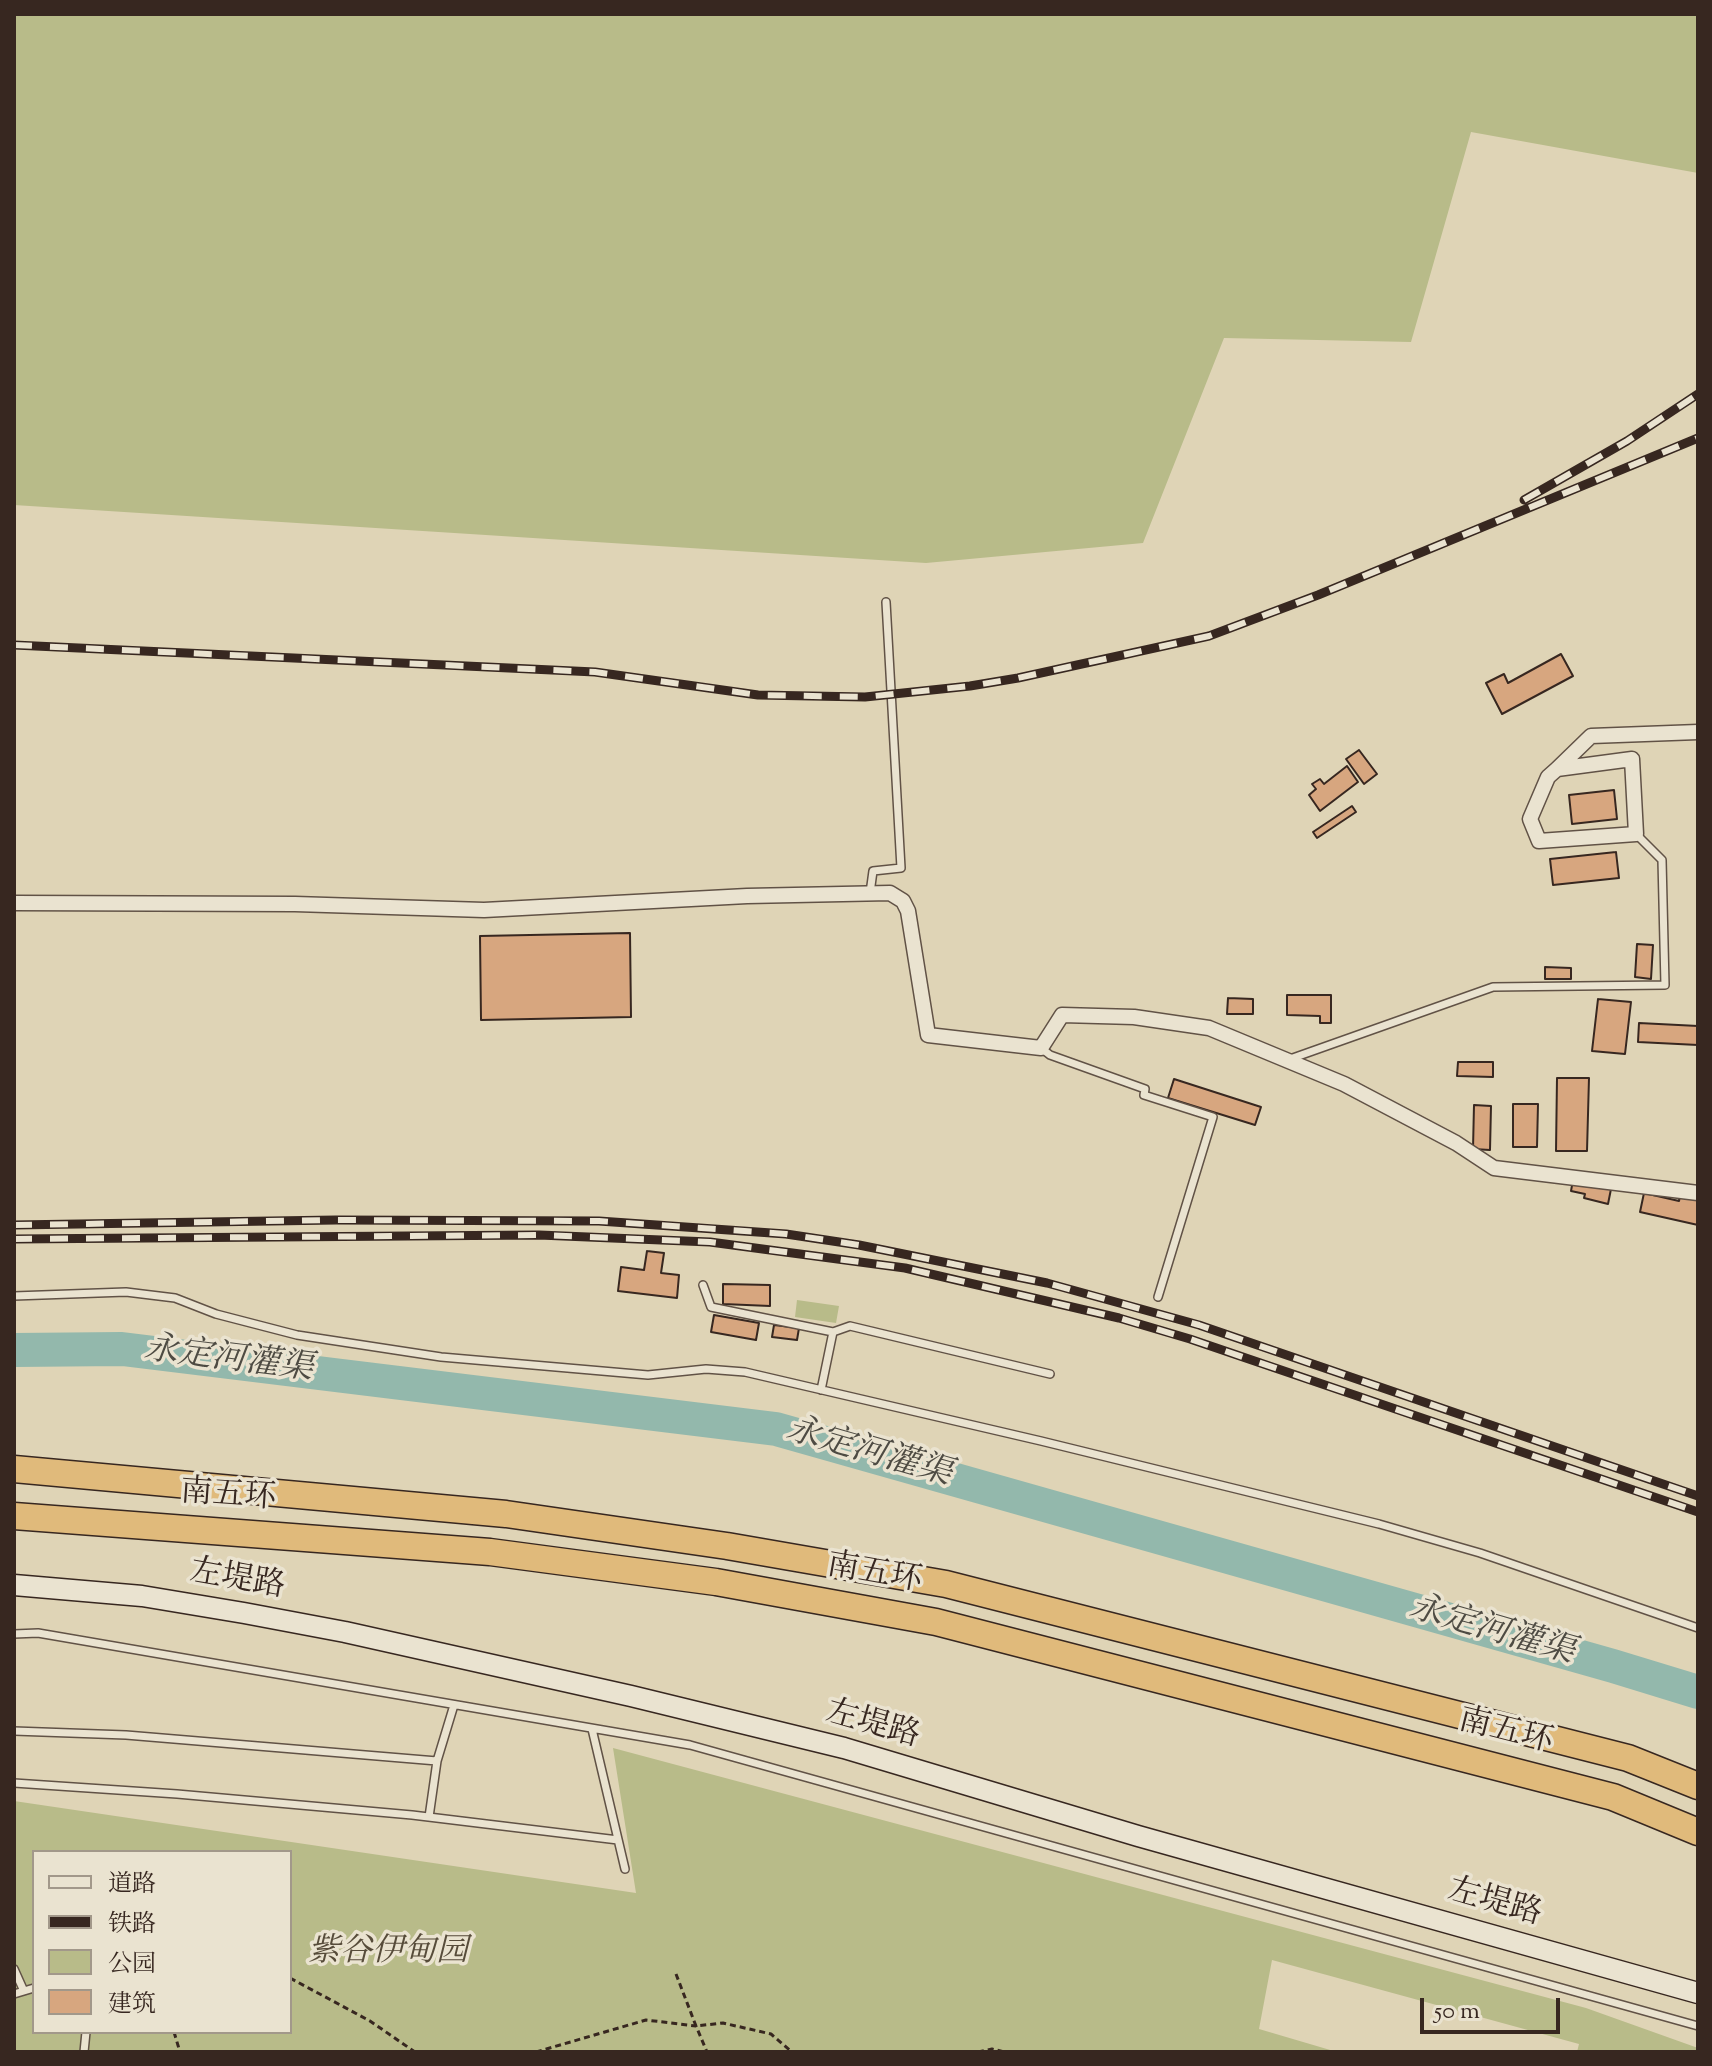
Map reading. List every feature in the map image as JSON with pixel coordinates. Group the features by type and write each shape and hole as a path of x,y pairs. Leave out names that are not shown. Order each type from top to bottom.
{"highway":[{"name":"南五环","path":"14,1469 506,1514 727,1546 946,1584 1628,1758 1698,1786"},
{"name":"南五环","path":"14,1516 490,1552 716,1582 936,1622 1613,1797 1698,1832"}],"main road":[{"name":"左堤路","path":"14,1585 142,1596 244,1613 345,1632 631,1696 844,1748 1138,1836 1698,1993"}],"street":[{"path":"1557,769 1632,759 1636,834 1539,841 1530,819 1548,777 1591,736 1698,732"},
{"path":"14,903 295,904 484,910 747,896 890,893 903,901 908,911 928,1035 1041,1048 1062,1015 1134,1017 1209,1028 1344,1084 1456,1143 1494,1168 1698,1193"}],"lane":[{"path":"870,893 873,871 901,868 886,602"},
{"path":"1287,1060 1493,987 1665,985 1662,860 1636,834"},
{"path":"1041,1048 1050,1055 1145,1089 1144,1095 1213,1117 1158,1297"},
{"path":"703,1285 711,1307 833,1332 850,1326 1050,1374"},
{"path":"14,1296 126,1292 175,1298 216,1314 297,1335 441,1357 648,1375 706,1369 745,1372 1379,1524 1480,1553 1698,1628"},
{"path":"821,1390 833,1332"},
{"path":"14,1634 38,1633 690,1745 1698,2026"},
{"path":"429,1817 437,1761 454,1705"},
{"path":"592,1729 625,1869"},
{"path":"14,1731 126,1735 437,1761"},
{"path":"14,1783 429,1817 618,1840"},
{"path":"14,1969 23,1989"},
{"path":"14,1994 32,1988"}],"path":[{"path":"676,1974 707,2052"},
{"path":"292,1979 370,2021 415,2052"},
{"path":"536,2052 646,2020 696,2026 723,2023 771,2034 792,2052"},
{"path":"978,2052 992,2049 1005,2052"}],"green space":[{"path":"14,14 1698,14 1698,173 1471,132 1411,342 1224,338 1143,543 926,563 14,505"},
{"path":"797,1300 839,1306 836,1323 795,1317"},
{"name":"紫谷伊甸园","path":"613,1748 1586,2008 1698,2048 1698,2052 1577,2052 1579,2044 1272,1960 1259,2029 1337,2052 14,2052 14,1801 636,1893"}],"building":[{"path":"1561,654 1573,676 1502,714 1486,683 1504,674 1508,683"},
{"path":"1359,750 1377,774 1364,784 1346,759"},
{"path":"1347,766 1358,782 1320,811 1309,795 1316,789 1312,784 1320,779 1324,784"},
{"path":"1614,790 1617,819 1572,824 1569,795"},
{"path":"1352,806 1356,812 1317,838 1313,832"},
{"path":"1616,852 1619,878 1553,885 1550,859"},
{"path":"630,933 631,1017 481,1020 480,936"},
{"path":"1637,944 1653,945 1651,979 1635,977"},
{"path":"1545,967 1571,968 1571,979 1545,979"},
{"path":"1287,995 1331,995 1331,1023 1320,1023 1320,1016 1287,1015"},
{"path":"1228,998 1253,999 1253,1014 1227,1014"},
{"path":"1598,999 1631,1002 1625,1054 1592,1051"},
{"path":"1639,1023 1698,1026 1698,1045 1638,1042"},
{"path":"1458,1062 1493,1062 1493,1077 1457,1076"},
{"path":"1557,1078 1589,1078 1587,1151 1556,1151"},
{"path":"1174,1079 1261,1107 1255,1125 1168,1098"},
{"path":"1513,1104 1538,1104 1537,1147 1513,1147"},
{"path":"1474,1105 1491,1106 1490,1150 1473,1149"},
{"path":"1573,1180 1611,1189 1608,1204 1571,1191"},
{"path":"1644,1193 1679,1201 1680,1196 1698,1200 1698,1225 1640,1212"},
{"path":"647,1251 664,1253 661,1273 679,1275 677,1298 618,1291 621,1267 644,1270"},
{"path":"723,1284 770,1285 770,1306 723,1304"},
{"path":"714,1315 759,1323 756,1340 711,1332"},
{"path":"774,1325 799,1328 797,1340 772,1337"}],"waterway":[{"name":"永定河灌渠","path":"14,1350 122,1349 776,1429 1698,1692"}],"railway":[{"path":"1524,500 1627,441 1698,394"},
{"path":"14,645 595,672 758,695 865,697 970,686 1209,636 1318,595 1698,438"},
{"path":"14,1225 336,1220 599,1221 786,1234 859,1245 1047,1283 1199,1325 1698,1496"},
{"path":"14,1239 539,1235 710,1242 905,1268 1119,1318 1190,1339 1698,1512"}]}
